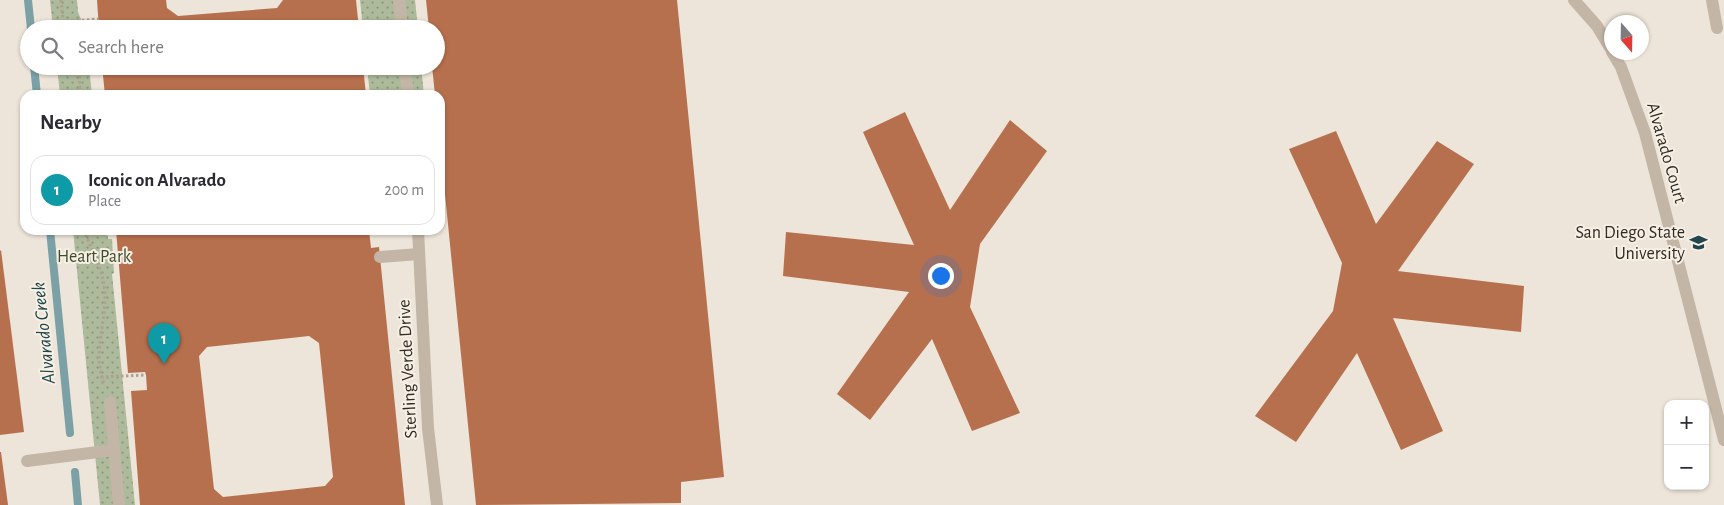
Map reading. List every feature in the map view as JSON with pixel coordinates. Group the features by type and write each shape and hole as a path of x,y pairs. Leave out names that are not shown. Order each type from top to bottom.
{"street":[{"path":"399,0 401,20"},
{"name":"Alvarado Court","path":"1574,0 1597,26 1604,38"},
{"path":"1712,0 1717,28"},
{"name":"Alvarado Court","path":"1617,60 1645,133 1724,440"},
{"path":"406,75 407,90"},
{"name":"Sterling Verde Drive","path":"418,235 428,428 437,505"},
{"path":"380,257 419,254"},
{"path":"110,402 119,505"},
{"path":"27,461 114,450"}],"path":[{"path":"61,0 62,20"},
{"path":"86,20 98,19"},
{"path":"79,75 80,90"},
{"path":"86,235 99,266 104,285 106,299 98,348 101,377 110,402"},
{"path":"101,377 146,375"}],"green space":[{"path":"50,0 77,0 78,12 81,20 52,20"},
{"path":"360,0 415,0 417,20 362,20"},
{"path":"58,75 90,75 91,90 59,90"},
{"path":"368,75 422,75 423,90 369,90"},
{"name":"Heart Park","path":"73,235 108,235 108,239 112,239 114,273 112,274 135,505 100,505"}],"building":[{"path":"97,0 166,0 167,8 178,16 277,8 283,0 356,0 358,20 98,20"},
{"path":"426,0 677,0 724,477 681,482 681,503 476,505 445,194 445,90 434,90 433,75 445,75 445,20 428,20"},
{"path":"103,75 364,75 365,90 104,90"},
{"path":"905,112 950,210 1010,120 1047,151 980,244 970,307 1020,413 972,431 932,339 870,420 837,394 909,292 783,276 786,232 914,245 863,132"},
{"path":"1336,131 1376,224 1437,141 1474,164 1398,271 1524,286 1521,332 1393,318 1443,431 1401,450 1357,353 1296,442 1255,416 1333,311 1342,263 1289,149"},
{"path":"116,235 370,235 371,248 379,247 405,505 140,505 131,391 147,390 145,372 128,373","holes":["309,336 319,343 333,477 325,486 223,497 214,489 199,356 207,347"]},
{"path":"0,251 24,432 0,435"},
{"path":"1,452 8,505 0,505"}],"waterway":[{"name":"Alvarado Creek","path":"28,0 30,20"},
{"name":"Alvarado Creek","path":"35,75 36,90"},
{"name":"Alvarado Creek","path":"50,235 70,433"},
{"name":"Alvarado Creek","path":"75,472 78,505"}],"place":[{"name":"San Diego State University","path":"1699,243"},
{"name":"Iconic on Alvarado","path":"164,364"}]}
